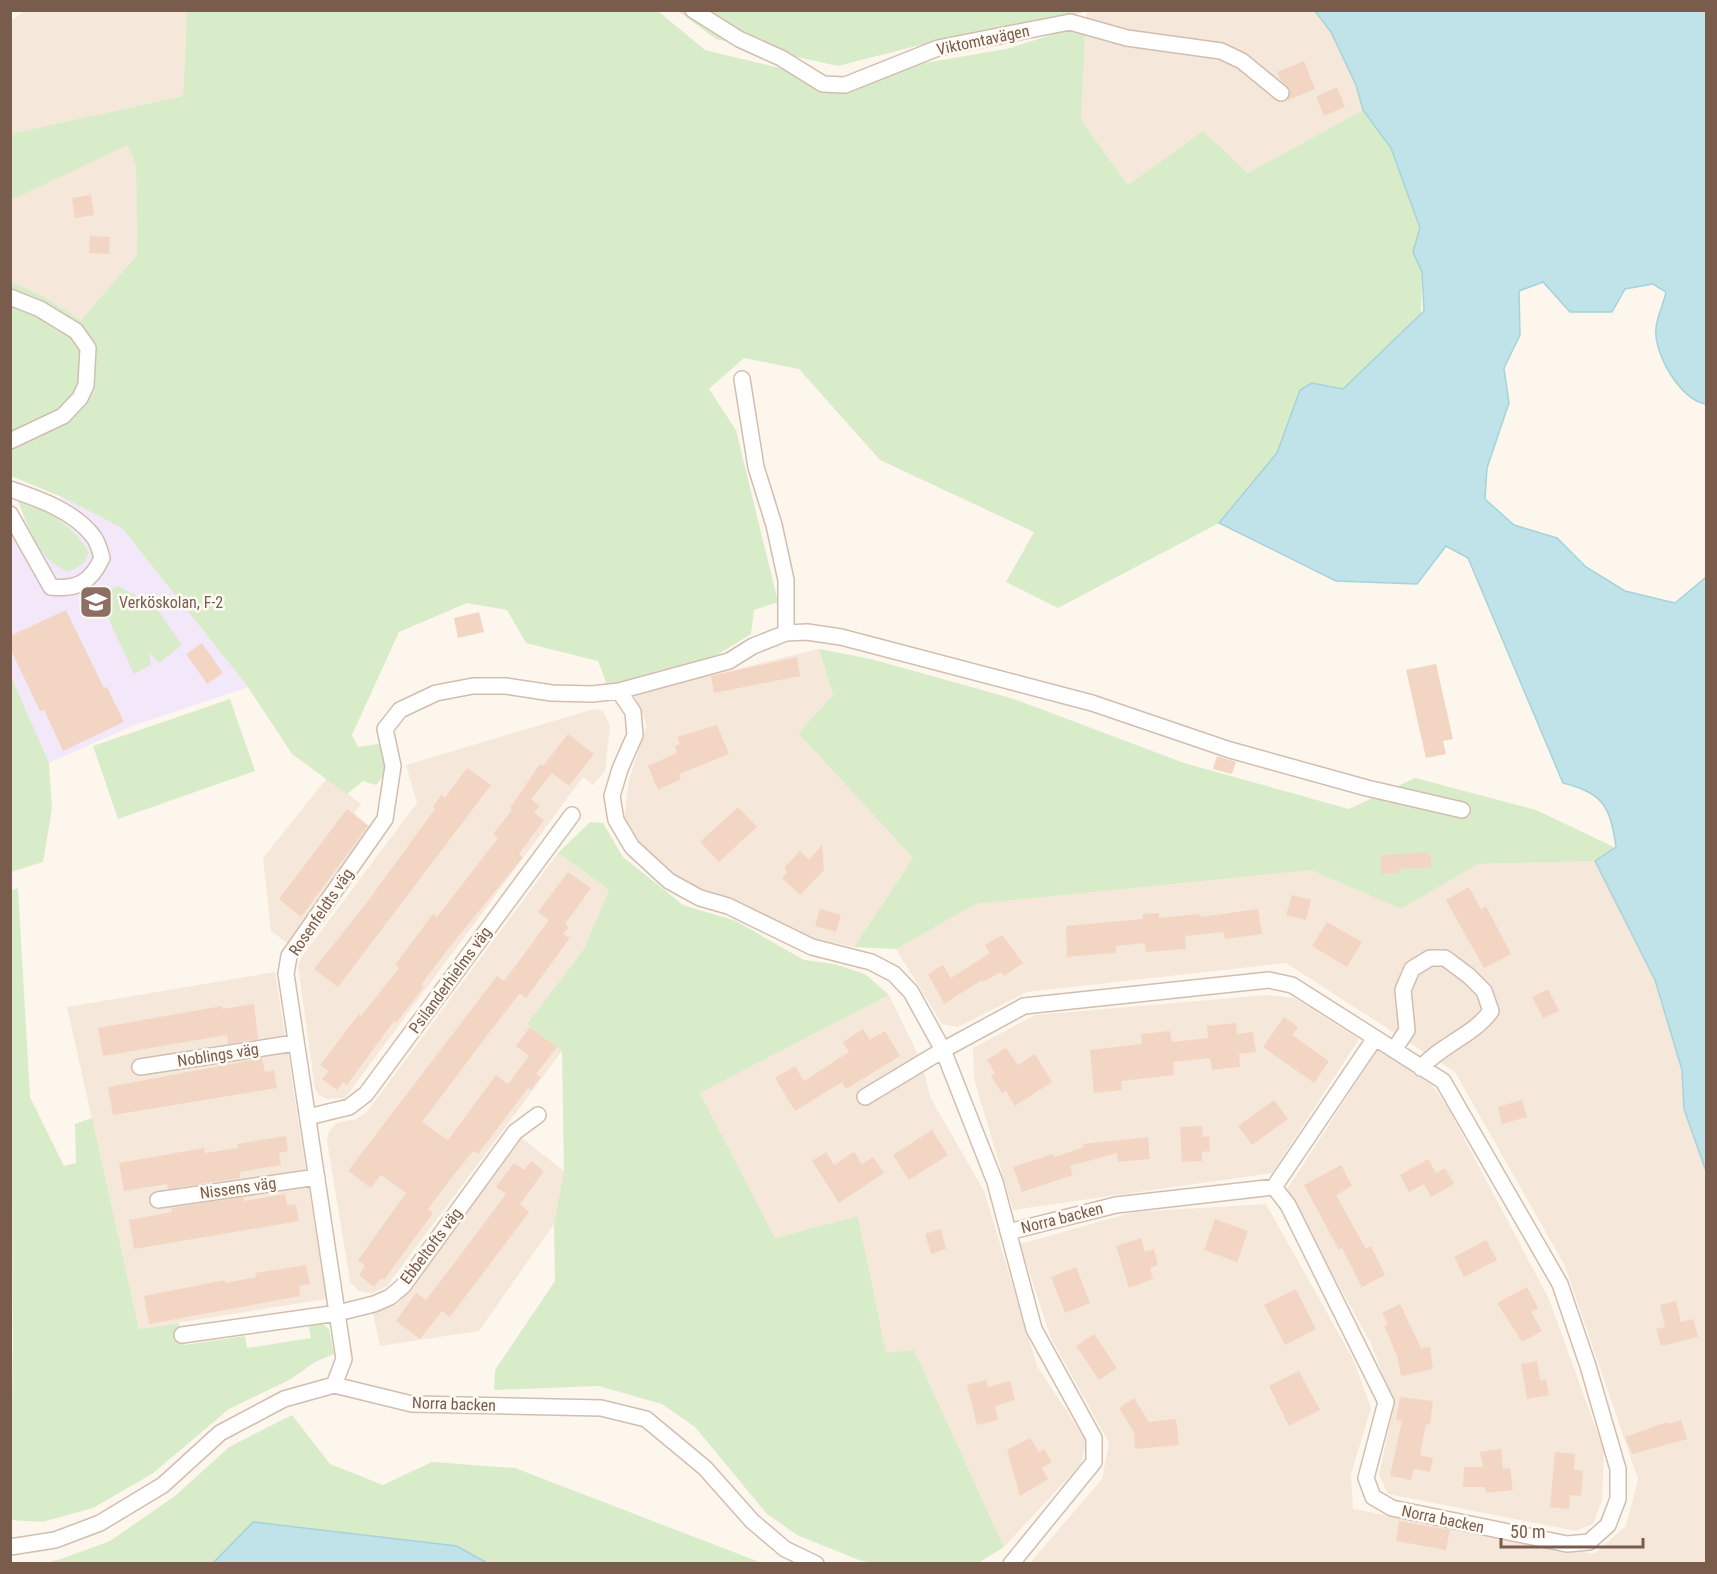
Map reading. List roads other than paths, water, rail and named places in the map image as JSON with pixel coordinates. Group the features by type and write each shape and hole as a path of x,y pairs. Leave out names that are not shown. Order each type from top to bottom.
{"street":[{"name":"Viktomtavägen","path":"693,10 739,39 782,58 823,84 845,85 938,48 1070,21 1127,38 1221,51 1242,61 1281,93"},
{"path":"10,297 40,309 76,331 88,348 86,385 80,398 63,416 10,441"},
{"path":"742,380 756,467 774,525 786,580 786,633"},
{"path":"10,489 43,501 78,521 95,537 102,558 95,575 82,584 68,589 51,587 10,514"},
{"path":"619,691 729,661 753,646 786,633 807,632 841,637 1081,700 1230,750 1367,788 1462,810"},
{"name":"Rosenfeldts väg","path":"334,1385 344,1359 295,1043 286,974 289,956 385,819 393,766 385,729 400,710 436,693 473,686 506,686 552,693 592,694 619,691"},
{"name":"Norra backen","path":"619,691 633,712 635,735 620,769 612,796 616,820 632,847 669,881 700,898 738,910 812,947 871,962 894,974 911,992 943,1050 996,1182 1034,1329 1094,1438 1094,1462 1011,1563"},
{"name":"Psilanderhielms väg","path":"308,1117 348,1107 366,1094 572,815"},
{"path":"1394,1050 1407,1030 1403,990 1412,969 1430,957 1445,958 1484,991 1491,1011 1481,1025 1434,1053 1421,1068"},
{"name":"Norra backen","path":"866,1097 943,1050 1024,1006 1269,980 1292,985 1443,1081 1560,1284 1588,1366 1618,1469 1618,1499 1608,1525 1589,1542 1566,1544 1392,1508 1373,1497 1366,1478 1386,1402 1288,1205 1274,1187 1116,1204 1008,1232"},
{"path":"1274,1187 1375,1038"},
{"name":"Noblings väg","path":"140,1066 295,1043"},
{"name":"Ebbeltofts väg","path":"183,1335 338,1313 374,1304 390,1297 403,1286 515,1132 538,1115"},
{"name":"Nissens väg","path":"158,1200 317,1177"},
{"path":"10,1547 55,1540 100,1523 163,1485 220,1433 284,1400 334,1385"},
{"name":"Norra backen","path":"334,1385 412,1404 601,1408 646,1419 705,1468 752,1521 785,1549 816,1563"}],"water":[{"path":"1315,11 1706,11 1706,404 1697,401 1678,385 1664,362 1656,338 1656,328 1666,292 1653,284 1625,289 1612,312 1570,312 1543,282 1519,291 1520,335 1504,368 1509,403 1487,468 1485,499 1514,525 1557,538 1586,567 1625,591 1675,603 1706,577 1706,1171 1684,1109 1682,1070 1655,980 1595,861 1616,847 1611,822 1603,804 1596,797 1563,783 1468,558 1446,546 1417,584 1336,581 1219,523 1277,453 1300,390 1312,383 1343,389 1424,311 1422,272 1413,252 1420,228 1391,148 1363,110 1356,85 1331,32"},
{"path":"253,1522 457,1546 487,1563 213,1563"}],"place":[{"name":"Verköskolan, F-2","path":"96,602"}]}
